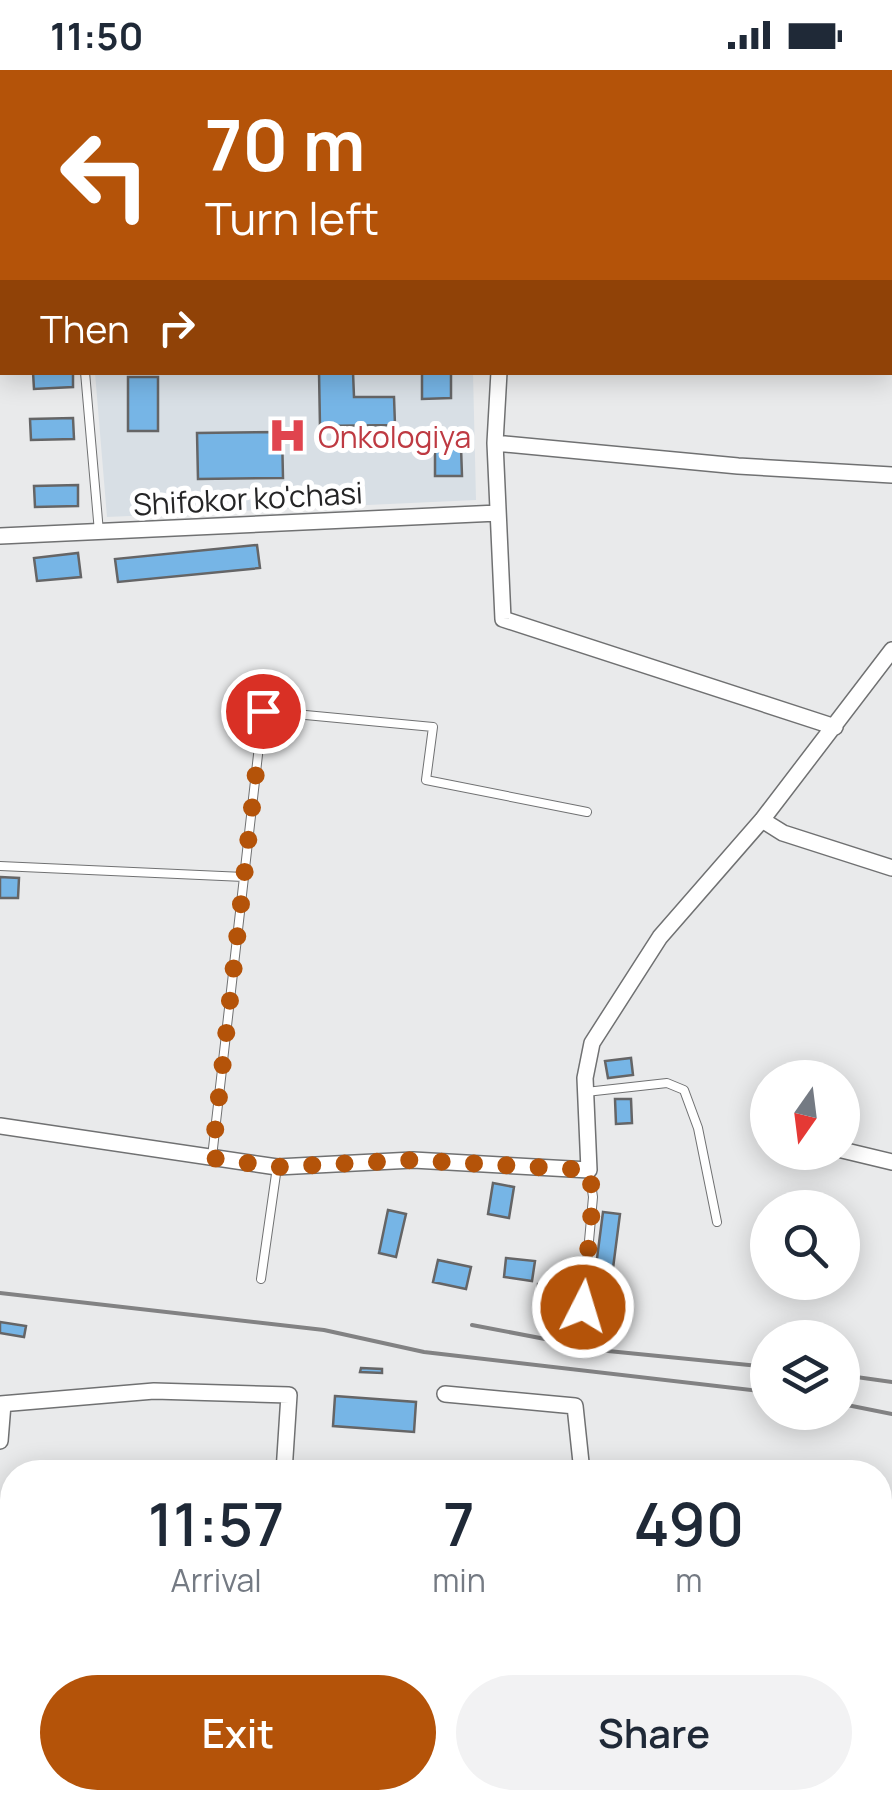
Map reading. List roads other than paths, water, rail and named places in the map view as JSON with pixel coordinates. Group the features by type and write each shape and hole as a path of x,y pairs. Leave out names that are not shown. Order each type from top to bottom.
{"street":[{"path":"498,375 495,443 502,619 835,727"},
{"path":"495,443 738,466 892,475"},
{"name":"Shifokor ko'chasi","path":"0,536 498,512"},
{"path":"0,1126 276,1167 413,1160 589,1170 585,1078 592,1044 660,937 762,820 892,650"},
{"path":"762,820 783,832 892,868"},
{"path":"860,1154 892,1162"},
{"path":"0,1441 2,1404 154,1391 289,1395 285,1460"},
{"path":"445,1394 575,1406 581,1460"}],"lane":[{"path":"86,375 99,532"},
{"path":"212,1158 263,711 433,727 426,780 587,812"},
{"path":"0,866 244,877"},
{"path":"586,1092 666,1083 684,1090 698,1128 717,1222"},
{"path":"261,1279 276,1167"},
{"path":"583,1307 593,1197 589,1170"}],"railway":[{"path":"0,1293 324,1330 424,1352 750,1390"},
{"path":"472,1325 608,1351 750,1365"},
{"path":"860,1378 892,1382"},
{"path":"860,1408 892,1414"}],"place":[{"name":"Onkologiya","path":"288,436"}]}
